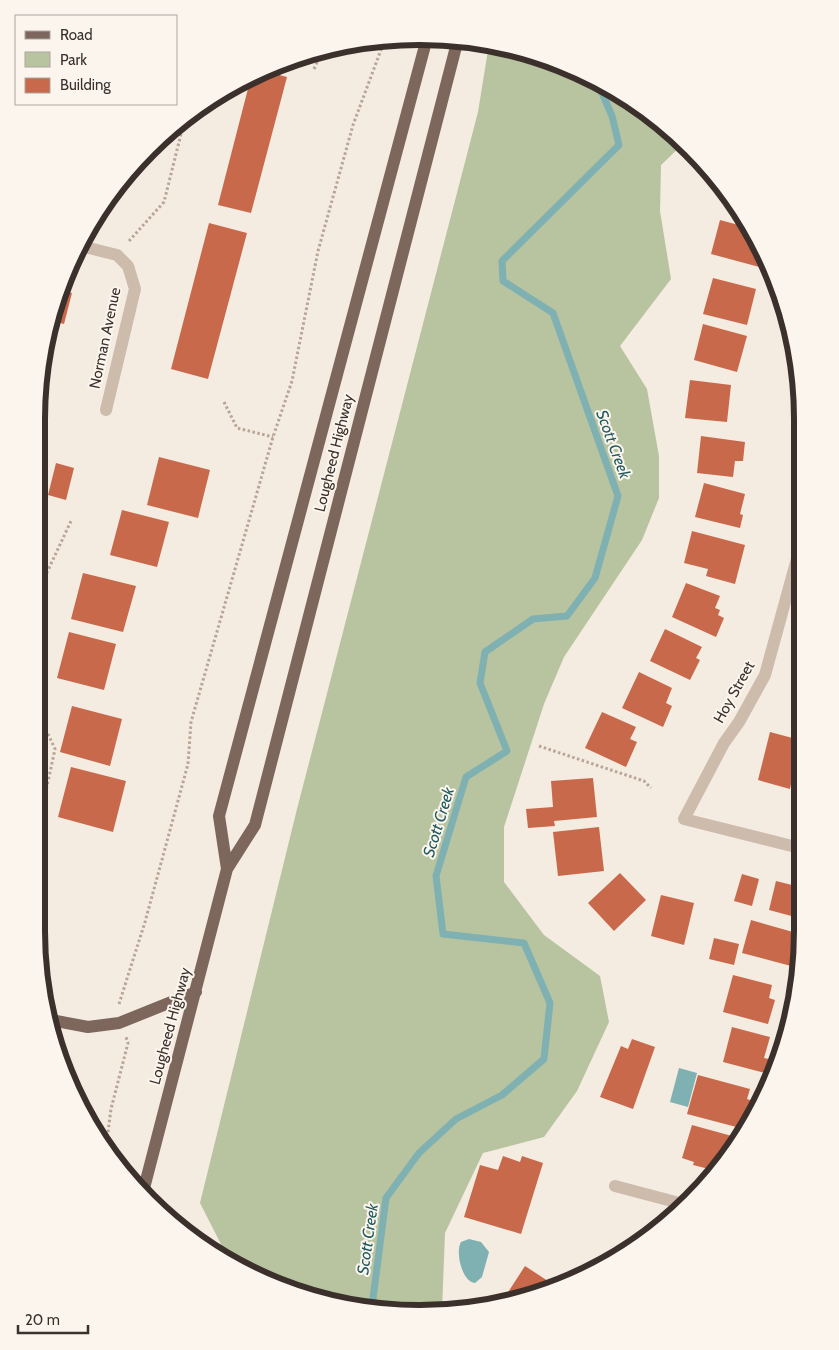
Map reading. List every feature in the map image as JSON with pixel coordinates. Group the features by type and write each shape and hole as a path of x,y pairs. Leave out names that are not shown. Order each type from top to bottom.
{"main road":[{"name":"Lougheed Highway","path":"228,869 219,816 425,45"},
{"name":"Lougheed Highway","path":"145,1184 228,869 255,825 456,47"},
{"path":"56,1021 88,1027 119,1023 196,992"}],"street":[{"path":"87,248 117,255"},
{"name":"Norman Avenue","path":"106,410 135,289 128,266 117,255"},
{"name":"Hoy Street","path":"794,569 765,675 724,743 684,819 794,846"},
{"path":"615,1186 676,1202"}],"path":[{"path":"118,1008 145,922 188,764 191,722 273,437 292,381 318,251 353,125 382,47"},
{"path":"314,69 319,59"},
{"path":"117,255 164,202 182,131"},
{"path":"224,402 237,428 273,437"},
{"path":"45,577 72,521"},
{"path":"45,728 55,749 45,796"},
{"path":"539,746 644,781 651,788"},
{"path":"107,1138 111,1109 128,1043 125,1034"}],"green space":[{"path":"488,51 493,52 540,65 607,95 647,122 678,149 661,165 660,211 671,279 620,346 647,389 659,456 659,498 642,540 564,657 544,704 504,827 504,882 544,935 600,976 609,1022 577,1091 544,1137 483,1153 445,1233 442,1304 395,1304 346,1298 299,1285 232,1255 224,1250 200,1203 297,809 478,112"}],"water":[{"path":"679,1068 697,1073 688,1107 670,1102"},
{"path":"469,1239 481,1242 489,1252 482,1277 475,1283 466,1278 459,1259 461,1242"}],"building":[{"path":"276,74 287,77 251,213 218,205 248,87"},
{"path":"720,220 740,225 761,267 711,254"},
{"path":"209,223 247,233 208,379 171,369"},
{"path":"713,278 756,289 747,325 703,314"},
{"path":"68,292 72,293 64,324 58,322"},
{"path":"703,324 747,336 737,372 694,360"},
{"path":"690,380 731,385 727,422 685,418"},
{"path":"701,436 745,442 743,461 735,461 733,477 697,473"},
{"path":"159,457 210,470 198,518 147,505"},
{"path":"56,463 74,468 66,500 48,495"},
{"path":"704,483 745,494 740,514 743,515 740,528 695,517"},
{"path":"122,510 169,522 157,567 110,555"},
{"path":"692,531 745,545 735,584 706,576 708,569 684,563"},
{"path":"83,573 136,586 123,632 71,619"},
{"path":"686,583 720,596 715,608 720,610 718,615 724,618 716,637 672,617"},
{"path":"665,629 702,647 696,658 700,660 690,680 650,661"},
{"path":"69,632 116,644 104,690 57,678"},
{"path":"639,672 672,688 666,703 672,706 663,727 622,708"},
{"path":"72,706 122,719 110,766 60,752"},
{"path":"602,712 636,727 630,739 637,742 626,767 585,748"},
{"path":"770,732 794,738 794,769 790,789 758,780"},
{"path":"71,767 126,781 113,832 58,817"},
{"path":"593,778 597,817 554,821 555,826 528,828 526,809 553,807 551,781"},
{"path":"599,827 604,871 558,876 553,832"},
{"path":"620,873 646,900 614,931 588,903"},
{"path":"742,874 759,879 752,906 734,901"},
{"path":"776,881 794,886 794,917 769,910"},
{"path":"661,895 694,903 684,945 651,936"},
{"path":"751,920 794,932 791,966 742,953"},
{"path":"714,938 739,944 734,965 709,959"},
{"path":"733,975 772,985 769,998 775,1000 768,1024 723,1012"},
{"path":"732,1027 770,1037 764,1058 769,1059 765,1073 723,1062"},
{"path":"632,1039 655,1047 633,1109 600,1097 621,1046 628,1049"},
{"path":"698,1075 750,1089 747,1099 753,1101 738,1127 687,1114"},
{"path":"692,1125 733,1136 708,1169 693,1165 694,1162 682,1158"},
{"path":"503,1156 520,1162 522,1156 543,1163 521,1234 464,1217 480,1165 498,1170"},
{"path":"525,1266 549,1282 540,1285 507,1294"}],"waterway":[{"name":"Scott Creek","path":"373,1302 386,1198 419,1153 456,1119 502,1095 544,1059 550,1003 524,943 443,934 436,876 466,777 507,751 480,683 485,652 533,619 567,616 595,578 618,496 553,313 503,281 502,261 619,145 612,116 602,92"}]}
